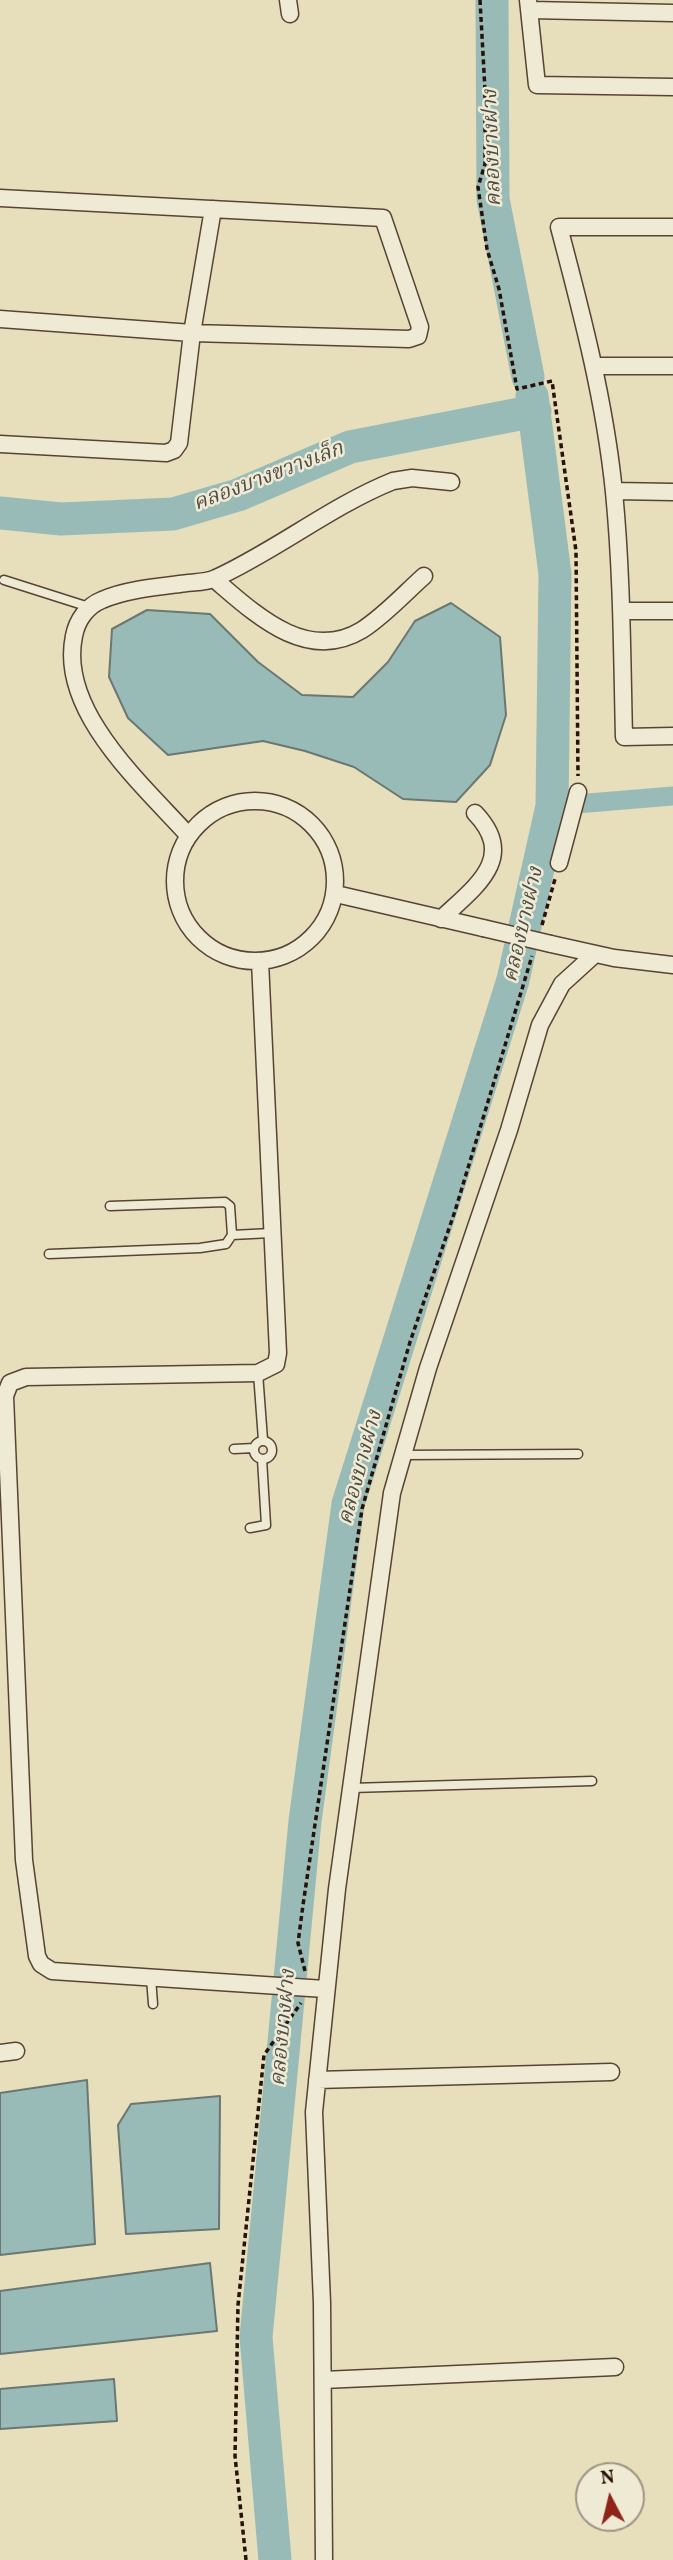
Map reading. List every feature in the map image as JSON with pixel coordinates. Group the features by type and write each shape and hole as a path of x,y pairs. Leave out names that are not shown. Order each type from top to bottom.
{"street":[{"path":"673,13 530,5 537,85 673,87"},
{"path":"0,198 383,218 420,327 418,336 409,339 192,333 0,319"},
{"path":"0,444 166,453 174,450 179,443 192,333 213,209"},
{"path":"673,227 559,227 595,366 614,491 622,611 624,737 673,736"},
{"path":"595,366 673,366"},
{"path":"188,835 105,741 87,713 74,675 72,654 77,624 89,607 103,600 156,587 214,579 383,485 412,478 451,481"},
{"path":"614,491 673,492"},
{"path":"214,579 271,626 310,640 332,640 363,629 424,576"},
{"path":"622,611 673,611"},
{"path":"558,863 578,792"},
{"path":"262,801 297,811 316,826 329,846 336,870 336,894 327,920 310,941 286,956 260,961 234,959 211,948 192,931 179,909 174,884 177,858 188,835 205,817 226,805 262,801"},
{"path":"441,919 480,882 489,868 493,839 488,827 475,813"},
{"path":"336,894 595,954 673,965"},
{"path":"324,2560 323,2380 314,2140 317,2080 325,1989 392,1493 402,1455 509,1130 540,1025 562,984 595,954"},
{"path":"260,961 278,1353 276,1364 258,1373 26,1377 10,1383 5,1396 24,1860 37,1956 41,1964 52,1971 325,1989"},
{"path":"317,2080 611,2071"},
{"path":"323,2380 615,2367"}],"lane":[{"path":"4,580 89,607"},
{"path":"49,1254 200,1248 226,1244 232,1235 230,1206 225,1202 110,1206"},
{"path":"232,1235 271,1233"},
{"path":"254,1448 255,1456 269,1458 272,1448 263,1440 258,1373"},
{"path":"234,1449 254,1448 263,1440"},
{"path":"402,1455 578,1454"},
{"path":"250,1528 266,1525 262,1459"},
{"path":"351,1788 592,1781"},
{"path":"151,1978 153,2004"}],"path":[{"path":"480,0 485,90 485,164 478,187 487,250 499,289 517,389 552,381 576,551 578,792"},
{"path":"246,2560 235,2456 238,2305 264,2055 301,2007"}],"water":[{"path":"451,603 500,637 506,715 490,765 456,802 403,799 354,767 263,741 168,755 128,718 109,677 112,629 147,610 210,614 258,662 302,695 353,697 388,662 415,621"},
{"path":"87,2080 95,2244 0,2255 0,2093"},
{"path":"220,2096 219,2229 126,2234 118,2125 131,2104"},
{"path":"210,2263 217,2331 0,2354 0,2291"},
{"path":"114,2379 117,2421 0,2429 0,2389"}],"waterway":[{"name":"คลองบางฝาง","path":"492,0 493,199 528,377"},
{"name":"คลองบางฝาง","path":"275,2560 256,2337 305,1821 348,1504 513,980 552,806 555,574 532,396"},
{"name":"คลองบางขวางเล็ก","path":"0,513 61,519 173,514 238,495 350,447 535,411"},
{"path":"552,806 673,796"}]}
